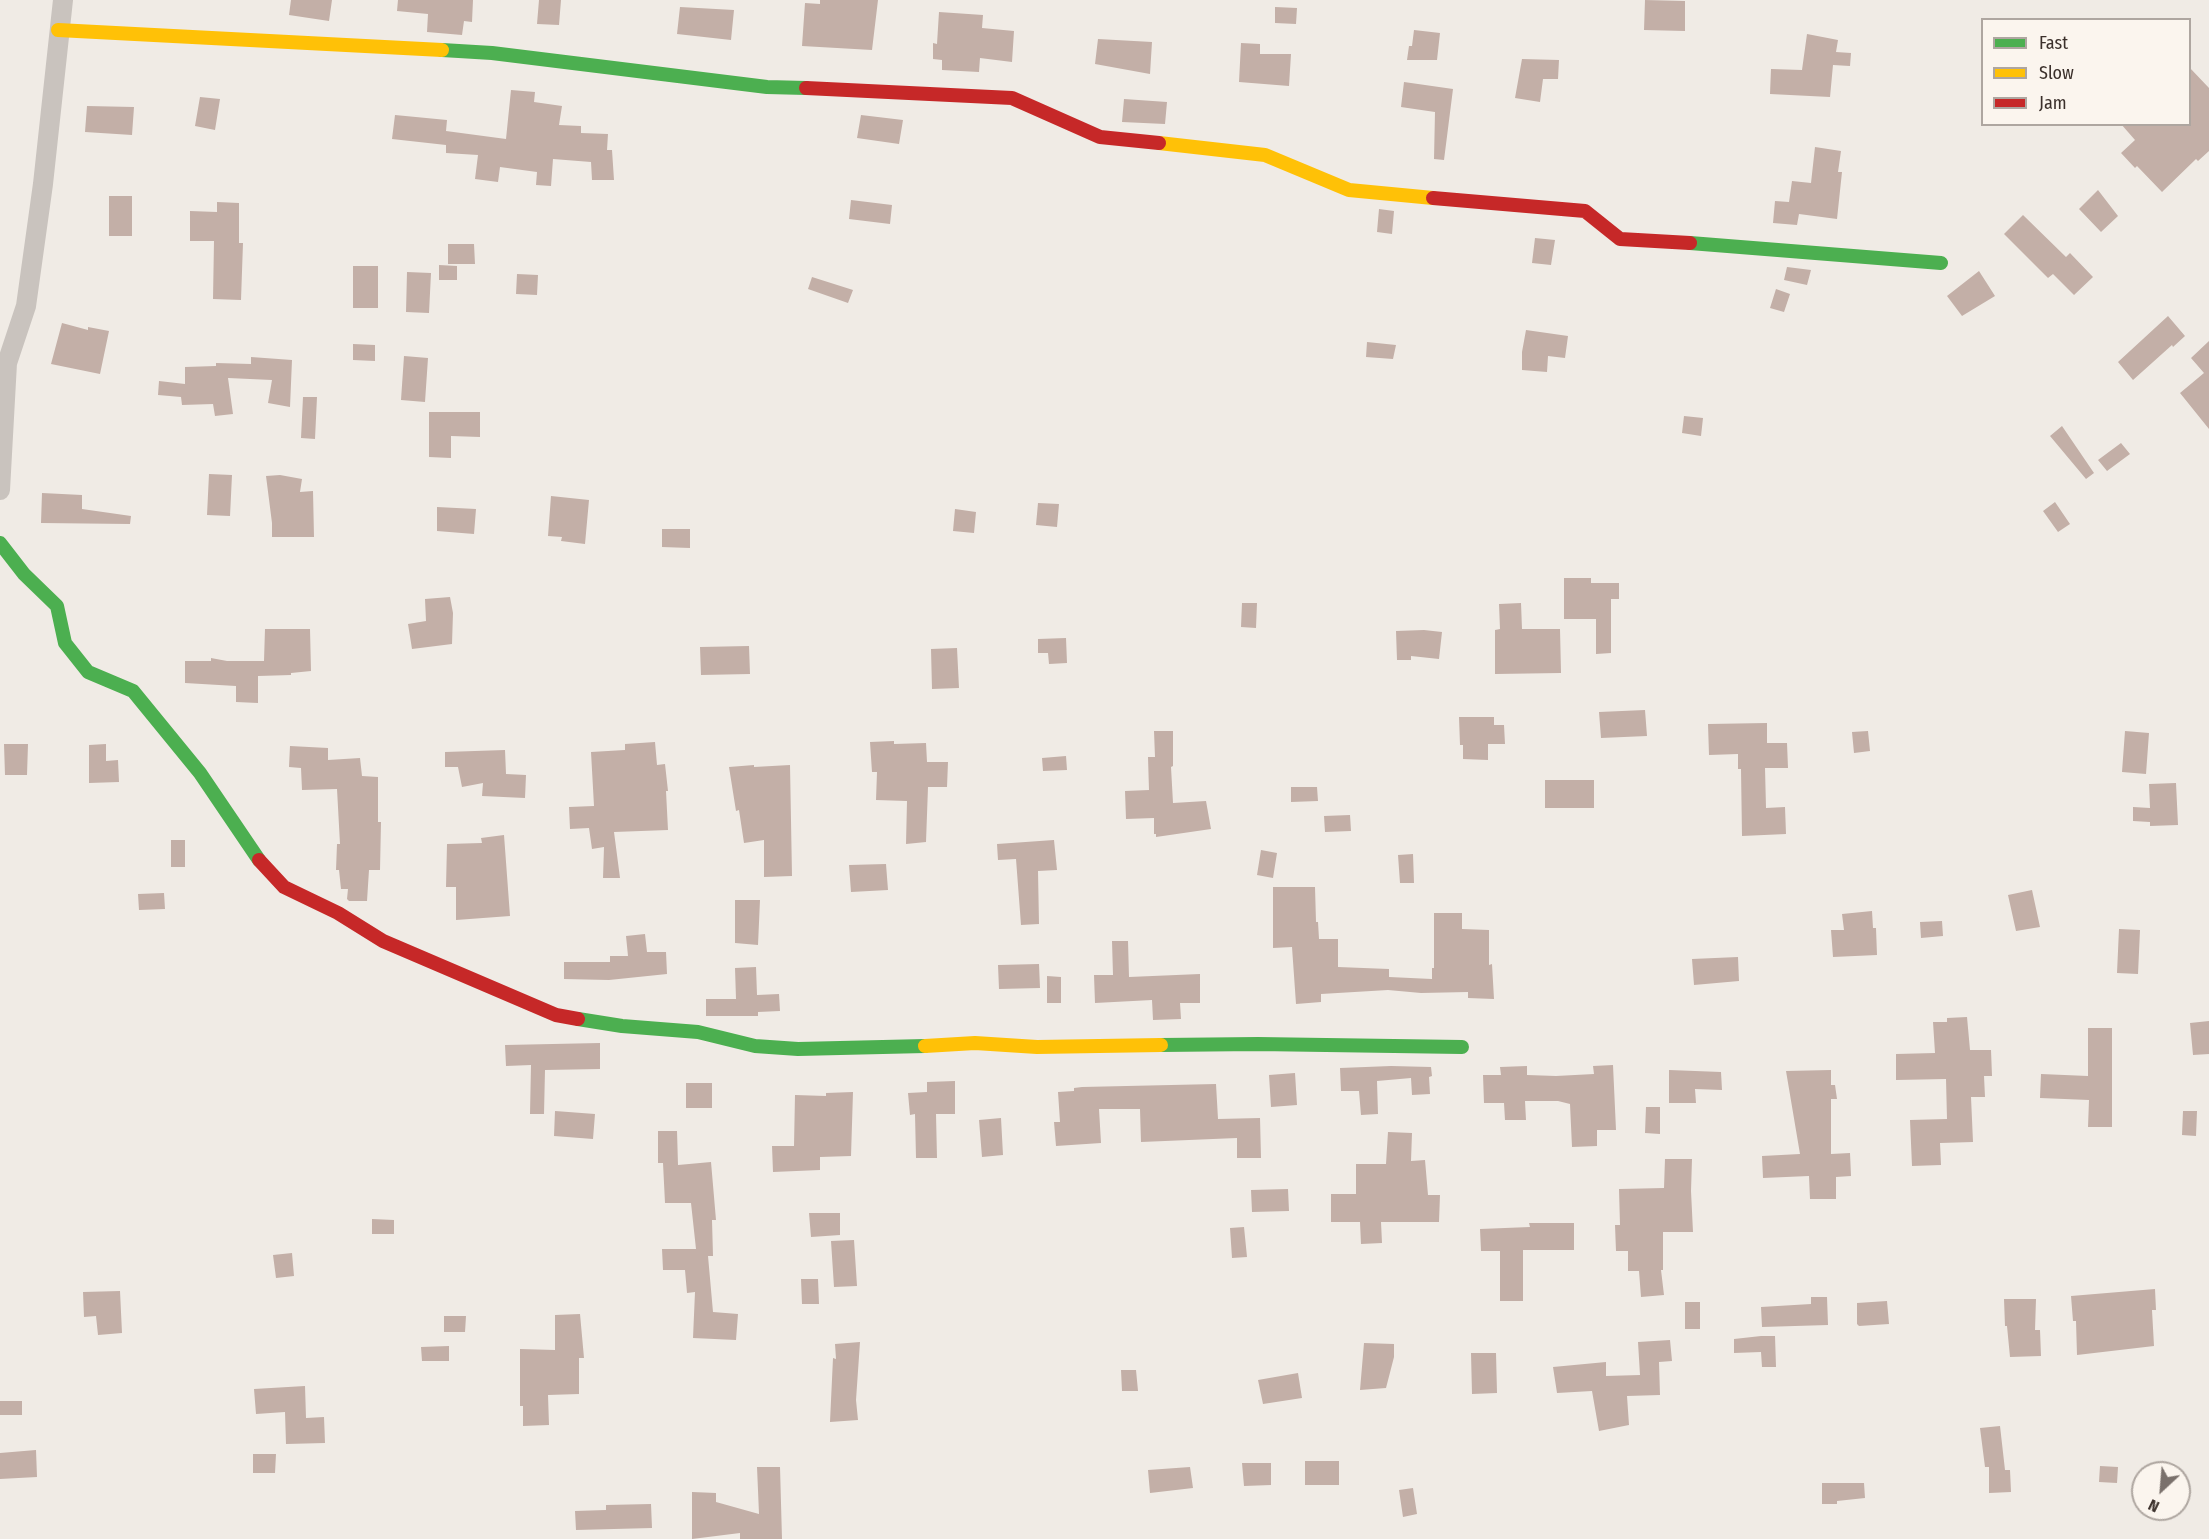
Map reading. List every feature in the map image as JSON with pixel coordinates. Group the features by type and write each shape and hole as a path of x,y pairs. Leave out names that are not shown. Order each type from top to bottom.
{"street":[{"path":"0,490 7,363 26,306 43,184 63,0"},
{"path":"58,30 492,52 767,87 1012,98 1100,137 1265,155 1349,190 1586,212 1620,239 1941,263"},
{"path":"0,543 24,574 57,606 65,644 88,672 133,691 200,773 256,856 284,887 338,913 393,945 556,1015 622,1026 698,1032 755,1046 798,1049 890,1048 975,1043 1038,1047 1258,1044 1462,1047"}],"building":[{"path":"291,0 332,0 329,21 289,15"},
{"path":"398,0 473,0 472,22 464,21 462,35 427,32 428,14 397,11"},
{"path":"539,0 561,0 559,25 537,24"},
{"path":"820,0 878,0 872,50 802,46 805,3 820,4"},
{"path":"1645,0 1685,1 1685,31 1644,30"},
{"path":"680,7 734,10 731,40 677,34"},
{"path":"1275,7 1297,8 1296,24 1275,23"},
{"path":"939,12 983,15 982,28 1014,31 1012,62 980,58 979,72 942,70 942,60 933,59 933,43 937,44"},
{"path":"1414,30 1440,33 1437,60 1407,60"},
{"path":"1807,34 1838,40 1836,52 1851,53 1850,66 1833,65 1830,97 1770,94 1771,69 1802,70"},
{"path":"1098,39 1152,42 1150,74 1095,64"},
{"path":"1241,43 1260,44 1260,54 1291,54 1289,86 1239,82"},
{"path":"1522,59 1559,60 1558,79 1543,79 1540,102 1515,98"},
{"path":"2191,69 2209,88 2209,151 2198,161 2196,159 2162,192 2121,153 2135,140 2123,126 2191,126"},
{"path":"1404,82 1453,89 1444,160 1434,159 1435,112 1401,107"},
{"path":"511,90 535,92 534,102 562,106 559,125 581,126 581,133 608,134 607,150 612,150 614,180 592,180 591,162 553,159 551,186 536,185 537,172 500,167 498,182 475,179 478,155 446,153 446,145 392,139 395,115 447,120 446,131 506,139"},
{"path":"200,97 220,99 215,130 195,126"},
{"path":"1124,99 1167,102 1165,124 1122,122"},
{"path":"87,106 134,107 132,135 85,132"},
{"path":"861,115 903,120 899,144 857,138"},
{"path":"1815,147 1841,151 1838,172 1842,172 1837,219 1799,214 1797,225 1773,223 1775,201 1789,202 1792,181 1811,183"},
{"path":"2098,190 2118,216 2101,232 2079,209"},
{"path":"109,196 132,196 132,236 109,236"},
{"path":"851,200 892,205 890,224 849,219"},
{"path":"217,202 239,203 239,243 243,243 241,300 213,299 214,241 190,241 190,211 217,212"},
{"path":"1379,209 1394,211 1392,234 1377,232"},
{"path":"2023,215 2066,257 2070,253 2093,277 2074,295 2053,274 2048,278 2004,234"},
{"path":"1535,238 1555,240 1551,265 1532,263"},
{"path":"448,244 474,244 475,264 448,264"},
{"path":"439,265 457,266 457,280 439,280"},
{"path":"353,266 378,266 378,308 353,308"},
{"path":"1787,267 1811,270 1807,285 1784,280"},
{"path":"1979,271 1995,296 1962,316 1947,296"},
{"path":"407,272 431,273 429,313 406,312"},
{"path":"517,274 538,275 537,295 516,294"},
{"path":"812,277 853,290 848,303 808,289"},
{"path":"1776,289 1790,294 1784,312 1770,308"},
{"path":"2168,316 2185,336 2133,380 2118,362"},
{"path":"62,323 88,330 88,327 109,331 100,374 51,364"},
{"path":"1526,330 1568,336 1565,358 1548,356 1547,372 1522,370"},
{"path":"2209,341 2209,429 2180,393 2204,373 2191,358"},
{"path":"1367,342 1396,345 1393,359 1366,357"},
{"path":"353,344 375,345 375,361 353,360"},
{"path":"404,356 428,358 425,402 401,400"},
{"path":"251,357 292,360 290,407 268,403 272,380 228,378 233,414 215,416 213,404 182,405 181,397 158,395 159,381 185,384 185,367 216,366 216,363 251,364"},
{"path":"303,397 317,397 315,439 301,438"},
{"path":"429,412 480,412 480,437 451,436 451,458 429,457"},
{"path":"1684,416 1703,418 1701,436 1682,433"},
{"path":"2062,426 2094,473 2086,479 2050,436"},
{"path":"2121,443 2130,454 2107,471 2098,460"},
{"path":"209,474 232,475 230,516 207,515"},
{"path":"280,475 302,479 300,492 313,491 314,537 272,537 266,476"},
{"path":"42,493 82,495 82,509 131,516 130,524 41,523"},
{"path":"551,496 589,500 585,544 561,541 562,537 548,536"},
{"path":"2055,502 2070,524 2058,532 2043,511"},
{"path":"1038,503 1059,504 1057,527 1036,525"},
{"path":"437,507 476,509 474,534 437,531"},
{"path":"955,509 976,512 974,533 953,531"},
{"path":"662,529 690,529 690,548 662,547"},
{"path":"1564,578 1591,578 1591,583 1619,583 1619,599 1611,599 1611,653 1596,654 1596,619 1564,619"},
{"path":"450,597 453,613 452,644 412,649 408,624 426,621 425,599"},
{"path":"1242,603 1257,603 1256,628 1241,627"},
{"path":"1521,603 1522,629 1560,629 1561,673 1495,674 1495,630 1500,629 1499,604"},
{"path":"265,629 310,629 311,671 291,673 291,675 258,676 258,703 236,702 236,686 185,683 185,661 211,661 211,658 227,661 264,661"},
{"path":"1396,631 1442,632 1439,659 1411,656 1411,660 1397,660"},
{"path":"1066,638 1067,663 1049,664 1048,653 1038,653 1038,639"},
{"path":"749,646 750,674 701,675 700,647"},
{"path":"957,648 959,688 932,689 931,649"},
{"path":"1645,710 1647,736 1601,738 1599,712"},
{"path":"1459,717 1494,717 1494,725 1504,725 1505,744 1488,744 1488,760 1463,759"},
{"path":"1767,723 1767,743 1787,743 1788,768 1765,768 1766,808 1785,807 1786,834 1742,836 1741,769 1738,769 1738,754 1709,755 1708,724"},
{"path":"1154,731 1173,731 1173,766 1171,767 1173,803 1206,801 1211,829 1156,837 1154,818 1126,819 1125,791 1149,790 1148,757 1155,757"},
{"path":"1868,731 1870,751 1854,753 1852,732"},
{"path":"2125,731 2149,733 2146,774 2122,772"},
{"path":"894,741 894,744 926,743 927,762 948,762 947,787 928,787 926,842 906,844 907,801 876,800 877,772 872,772 870,742"},
{"path":"655,742 657,765 665,764 668,830 614,832 620,878 603,878 604,847 592,849 589,828 570,829 569,807 594,806 591,752 625,750 625,744"},
{"path":"4,744 28,744 27,775 5,775"},
{"path":"106,744 106,761 118,760 119,782 89,783 89,745"},
{"path":"290,746 328,748 328,760 360,758 362,776 378,777 378,822 381,822 380,870 369,870 367,901 349,901 347,899 348,889 341,889 339,870 336,870 337,844 340,844 337,789 302,790 301,768 289,767"},
{"path":"505,750 506,774 526,775 525,798 482,796 483,783 462,787 458,767 445,767 445,752"},
{"path":"1066,756 1067,770 1043,771 1042,758"},
{"path":"754,765 754,767 790,765 792,876 764,877 764,840 744,843 729,767"},
{"path":"1545,780 1594,780 1594,808 1545,808"},
{"path":"2176,783 2178,825 2150,826 2150,822 2133,821 2133,807 2150,808 2149,784"},
{"path":"1291,787 1317,787 1318,801 1291,802"},
{"path":"1350,815 1351,831 1325,832 1324,816"},
{"path":"504,835 510,916 456,920 456,887 446,887 447,844 482,843 481,838"},
{"path":"171,840 185,840 185,867 171,867"},
{"path":"1054,840 1057,870 1038,871 1039,924 1021,925 1016,859 998,860 997,844"},
{"path":"1261,850 1277,853 1273,878 1257,875"},
{"path":"1413,854 1414,883 1400,883 1398,855"},
{"path":"886,864 888,890 851,892 849,865"},
{"path":"1273,887 1315,887 1319,939 1338,939 1338,967 1389,969 1389,977 1432,979 1434,913 1462,913 1462,929 1489,930 1489,965 1492,964 1494,999 1468,998 1468,992 1421,993 1388,990 1321,994 1321,1002 1296,1004 1292,947 1273,948"},
{"path":"2032,890 2040,927 2016,931 2008,895"},
{"path":"164,893 165,909 139,910 138,894"},
{"path":"735,900 760,900 758,945 735,943"},
{"path":"1872,911 1873,928 1876,928 1877,955 1833,957 1831,930 1844,930 1842,914"},
{"path":"1942,921 1943,936 1921,938 1920,922"},
{"path":"2119,929 2140,930 2138,974 2117,973"},
{"path":"645,934 647,952 666,952 667,974 609,980 564,979 564,962 610,962 610,956 628,956 626,936"},
{"path":"1112,941 1128,941 1129,977 1200,974 1200,1003 1180,1003 1181,1019 1153,1020 1152,1000 1095,1003 1094,975 1113,975"},
{"path":"1738,957 1739,981 1694,985 1692,959"},
{"path":"1039,964 1040,988 999,989 998,965"},
{"path":"756,967 757,995 779,994 780,1011 758,1012 758,1016 706,1016 706,999 736,999 735,968"},
{"path":"1047,976 1061,977 1061,1003 1047,1003"},
{"path":"1967,1017 1970,1050 1991,1050 1992,1076 1984,1076 1985,1097 1971,1097 1973,1142 1940,1143 1941,1165 1912,1166 1910,1120 1947,1119 1946,1079 1896,1080 1896,1054 1935,1053 1933,1022 1947,1022 1947,1018"},
{"path":"2209,1021 2209,1054 2193,1055 2190,1023"},
{"path":"2088,1028 2112,1028 2112,1127 2088,1127 2089,1100 2040,1098 2041,1074 2088,1076"},
{"path":"600,1043 600,1069 545,1070 544,1114 530,1114 531,1065 506,1066 505,1045"},
{"path":"1613,1065 1616,1130 1597,1130 1597,1146 1572,1147 1570,1104 1558,1101 1525,1101 1526,1120 1505,1120 1504,1103 1484,1103 1483,1075 1501,1075 1500,1067 1527,1066 1527,1075 1556,1076 1594,1074 1593,1066"},
{"path":"1431,1067 1430,1094 1412,1095 1411,1078 1377,1081 1378,1114 1361,1115 1359,1091 1341,1091 1340,1068"},
{"path":"1669,1070 1721,1072 1722,1090 1695,1089 1696,1103 1669,1103"},
{"path":"1831,1070 1831,1085 1835,1085 1837,1099 1831,1099 1831,1154 1850,1153 1851,1176 1836,1177 1836,1199 1810,1199 1809,1176 1763,1178 1762,1156 1800,1154 1786,1071"},
{"path":"1295,1073 1297,1105 1271,1107 1269,1075"},
{"path":"955,1081 955,1114 936,1114 937,1158 916,1158 915,1114 910,1115 908,1093 927,1092 927,1082"},
{"path":"686,1083 712,1083 712,1108 686,1108"},
{"path":"1216,1084 1218,1119 1260,1118 1261,1158 1237,1158 1237,1138 1141,1142 1140,1109 1099,1109 1101,1143 1056,1146 1054,1122 1060,1122 1058,1092 1074,1091 1074,1088 1082,1087"},
{"path":"853,1092 851,1156 820,1157 820,1170 773,1172 772,1146 794,1146 795,1095 826,1096 826,1093"},
{"path":"1646,1107 1660,1107 1660,1134 1645,1133"},
{"path":"555,1111 595,1114 593,1139 554,1136"},
{"path":"2183,1111 2197,1111 2196,1136 2182,1135"},
{"path":"1001,1118 1003,1155 982,1157 979,1120"},
{"path":"658,1131 677,1131 678,1165 711,1162 716,1220 712,1220 713,1256 708,1256 713,1312 738,1314 736,1340 693,1338 695,1292 687,1293 685,1270 663,1270 662,1249 696,1249 691,1203 665,1203 663,1163 658,1163"},
{"path":"1388,1132 1412,1133 1411,1161 1425,1160 1428,1195 1440,1195 1439,1222 1381,1222 1382,1243 1361,1244 1360,1222 1331,1222 1331,1194 1356,1194 1356,1164 1386,1164"},
{"path":"1665,1159 1692,1159 1693,1232 1663,1232 1663,1270 1661,1270 1664,1295 1641,1297 1639,1271 1628,1271 1628,1251 1616,1251 1615,1225 1620,1225 1619,1189 1664,1188"},
{"path":"1288,1189 1289,1211 1252,1212 1251,1190"},
{"path":"809,1213 840,1213 840,1235 811,1237"},
{"path":"372,1219 394,1220 394,1234 372,1234"},
{"path":"1529,1223 1574,1223 1574,1250 1523,1250 1523,1301 1500,1301 1500,1251 1481,1251 1480,1229 1530,1227"},
{"path":"1244,1227 1247,1257 1232,1258 1230,1228"},
{"path":"854,1240 857,1286 834,1287 831,1241"},
{"path":"292,1253 294,1276 276,1278 273,1255"},
{"path":"801,1279 818,1279 819,1304 802,1304"},
{"path":"2155,1289 2156,1310 2152,1310 2154,1346 2077,1355 2076,1321 2073,1321 2071,1296"},
{"path":"120,1291 122,1333 98,1335 96,1316 84,1317 83,1292"},
{"path":"1811,1297 1827,1297 1828,1325 1762,1327 1761,1307 1811,1304"},
{"path":"2004,1299 2036,1299 2035,1330 2040,1330 2041,1356 2010,1357"},
{"path":"1887,1301 1889,1324 1859,1326 1857,1324 1857,1303"},
{"path":"1685,1302 1700,1302 1700,1329 1685,1329"},
{"path":"580,1314 584,1358 579,1358 579,1394 548,1395 549,1425 523,1426 523,1406 520,1406 520,1349 555,1350 555,1315"},
{"path":"444,1316 466,1316 465,1332 444,1332"},
{"path":"1775,1336 1776,1367 1762,1367 1761,1352 1734,1353 1734,1339"},
{"path":"1670,1340 1672,1361 1659,1362 1660,1395 1627,1396 1629,1425 1599,1431 1592,1391 1557,1393 1553,1367 1606,1362 1606,1376 1640,1375 1638,1342"},
{"path":"860,1342 856,1400 858,1420 830,1422 833,1358 836,1359 835,1344"},
{"path":"1364,1343 1394,1344 1394,1357 1386,1388 1360,1390"},
{"path":"449,1346 449,1361 422,1361 421,1347"},
{"path":"1471,1353 1496,1353 1497,1393 1472,1394"},
{"path":"1121,1370 1136,1370 1138,1391 1122,1391"},
{"path":"1298,1373 1302,1398 1263,1404 1258,1380"},
{"path":"305,1386 306,1418 324,1417 325,1443 286,1444 285,1412 256,1414 254,1389"},
{"path":"0,1401 22,1401 22,1415 0,1415"},
{"path":"2000,1426 2005,1470 2010,1470 2011,1492 1989,1493 1989,1467 1985,1467 1980,1428"},
{"path":"36,1450 37,1477 0,1479 0,1453"},
{"path":"253,1454 276,1454 275,1473 253,1473"},
{"path":"1305,1461 1339,1461 1339,1485 1305,1485"},
{"path":"1242,1463 1271,1463 1271,1485 1244,1486"},
{"path":"2100,1466 2118,1467 2117,1483 2099,1482"},
{"path":"757,1467 780,1467 782,1539 740,1539 740,1533 692,1539 692,1492 716,1493 716,1502 759,1514"},
{"path":"1190,1467 1193,1488 1150,1493 1148,1470"},
{"path":"1822,1483 1864,1483 1865,1498 1837,1501 1837,1504 1822,1504"},
{"path":"1413,1488 1417,1514 1403,1517 1399,1490"},
{"path":"651,1504 652,1528 576,1530 575,1511 606,1510 606,1505"}],"traffic: fast":[{"path":"442,50 492,53 767,87 806,88"},
{"path":"1690,243 1941,263"},
{"path":"0,543 24,574 57,606 65,643 88,672 133,691 200,773 259,860"},
{"path":"578,1019 622,1026 698,1032 755,1046 798,1049 925,1046"},
{"path":"1161,1045 1462,1047"}],"traffic: slow":[{"path":"58,30 442,50"},
{"path":"1159,143 1265,155 1349,190 1433,198"},
{"path":"925,1046 975,1043 1037,1047 1161,1045"}],"traffic: jam":[{"path":"806,88 1012,98 1100,137 1159,143"},
{"path":"1433,198 1585,211 1620,239 1690,243"},
{"path":"259,860 284,887 338,913 383,941 556,1015 578,1019"}]}
